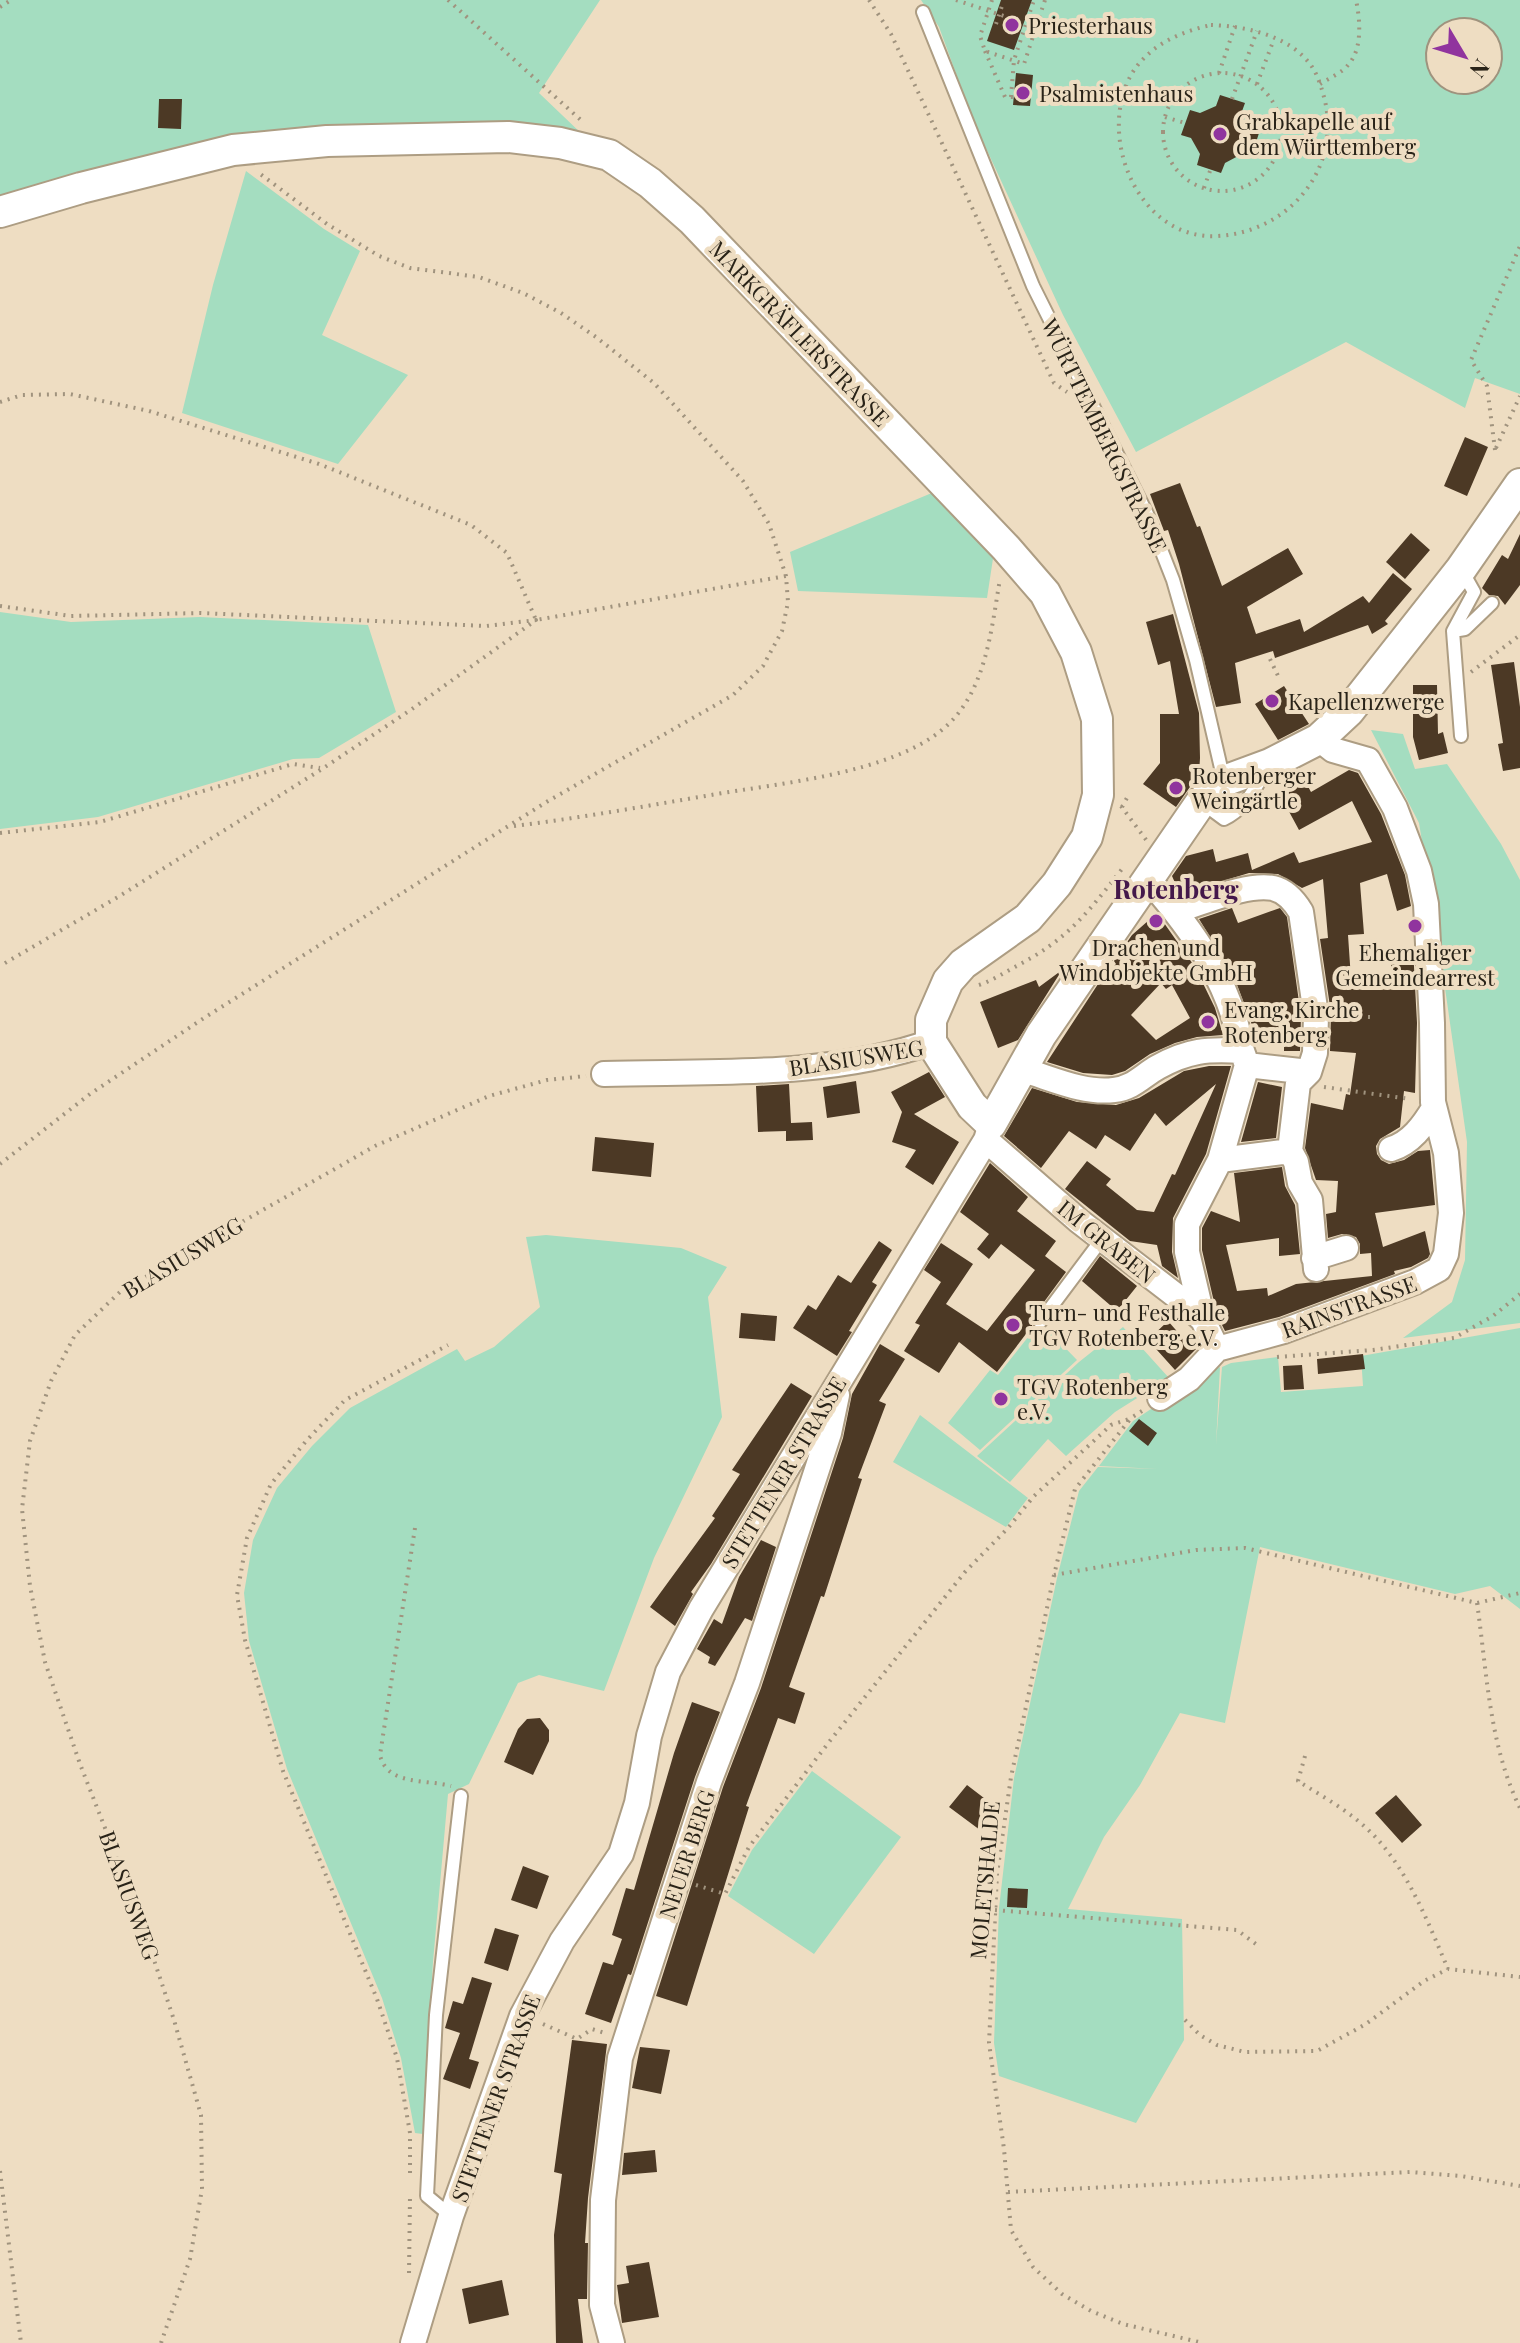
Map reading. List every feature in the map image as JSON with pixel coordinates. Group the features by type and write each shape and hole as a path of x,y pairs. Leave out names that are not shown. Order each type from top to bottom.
{"street":[{"name":"MARKGRÄFLERSTRASSE","path":"0,212 233,150 355,140 508,137 560,143 609,155 650,183 692,220 1006,548 1045,593 1076,652 1097,719 1110,801 1057,884 1028,918 963,964 948,981 931,1020 931,1042"},
{"path":"1224,781 1270,764 1319,739 1349,711 1461,569 1520,484"},
{"name":"RAINSTRASSE","path":"1217,1349 1284,1331 1415,1282 1439,1269 1446,1254 1451,1213 1446,1153 1433,1105 1426,904 1419,871 1395,808 1368,760 1333,750 1319,739"},
{"name":"STETTENER STRASSE","path":"413,2343 451,2216 522,2016 562,1941 621,1854 637,1803 649,1736 668,1672 701,1609 989,1132 1041,1035 1136,873 1224,781"},
{"path":"1136,873 1175,911 1212,963 1228,995 1244,1058 1220,1160 1187,1224 1187,1252 1203,1320"},
{"path":"1175,911 1251,889 1273,888 1294,901 1301,912 1316,1015 1315,1053 1304,1078 1290,1151 1296,1162 1300,1183 1310,1200 1315,1263 1346,1248"},
{"name":"BLASIUSWEG","path":"604,1074 818,1067 905,1051 931,1042 989,1132"},
{"path":"1023,1070 1095,1090 1113,1090 1135,1085 1154,1070 1206,1049 1304,1078"},
{"path":"1391,1149 1402,1146 1415,1135 1433,1105"},
{"name":"IM GRABEN","path":"989,1132 1102,1239 1203,1320 1217,1349"},
{"path":"1220,1160 1290,1151"},
{"path":"1160,1398 1189,1379 1217,1349"},
{"name":"NEUER BERG","path":"612,2343 602,2305 603,2200 620,2058 709,1782 747,1683 824,1448 840,1378"}],"lane":[{"name":"WÜRTTEMBERGSTRASSE","path":"923,12 1033,286 1147,514 1173,580 1196,660 1224,781"},
{"path":"1461,569 1474,592 1453,631 1461,736"},
{"path":"1453,631 1465,629 1492,603"},
{"path":"1201,802 1224,819 1233,815 1247,801 1270,764"},
{"path":"1040,1322 1102,1239"},
{"name":"STETTENER STRASSE","path":"451,2216 427,2196 436,2015 461,1796"}],"path":[{"path":"0,7 11,0"},
{"path":"448,0 593,132 609,155"},
{"path":"869,0 891,34 1054,383 1070,395 1088,400"},
{"path":"956,0 1002,16"},
{"path":"992,0 980,36 1005,97 1012,97 1014,60 1034,0"},
{"path":"985,51 1024,64 1045,0"},
{"path":"1320,84 1350,64 1359,38 1356,0"},
{"path":"996,24 1002,16 1002,6"},
{"path":"1211,25 1257,31 1294,49 1310,64 1320,84 1329,129 1316,176 1285,213 1264,226 1216,237 1190,234 1170,226 1137,192 1119,147 1118,124 1123,97 1131,75 1146,56 1165,41 1187,30 1211,25"},
{"path":"1219,73 1235,26"},
{"path":"1232,99 1257,31"},
{"path":"1257,84 1274,39"},
{"path":"1219,73 1240,76 1257,84 1273,103 1278,115 1280,141 1276,154 1269,167 1247,185 1218,191 1204,188 1173,166 1164,142 1165,117 1179,91 1191,82 1219,73"},
{"path":"1165,117 1185,123"},
{"path":"1255,147 1276,154"},
{"path":"0,1164 90,1094 204,1018 548,801 733,695 763,666 782,631 788,602 786,576 769,524 743,481 654,383 596,337 561,313 523,293 479,277 410,268 379,256 327,224 233,150"},
{"path":"1204,188 1210,171"},
{"path":"1520,246 1471,360 1487,386 1495,450 1520,396"},
{"path":"0,402 22,395 70,394 149,411 319,464 457,519 471,525 507,553 536,620"},
{"path":"511,827 833,773 913,749 944,728 974,690 990,639 1006,548"},
{"path":"0,606 71,616 201,613 486,626 786,576"},
{"path":"0,966 118,897 322,769 536,620"},
{"path":"1456,683 1520,635"},
{"path":"1270,659 1280,680"},
{"path":"0,833 100,822 293,764 322,769"},
{"path":"1129,794 1110,801 1144,838 1138,848"},
{"path":"940,998 986,982 1037,955 1061,939 1136,873"},
{"path":"1316,1015 1370,1017"},
{"name":"BLASIUSWEG","path":"161,2343 190,2259 202,2189 201,2115 139,1915 80,1764 45,1662 30,1586 22,1509 30,1441 51,1381 75,1335 121,1291 389,1139 489,1096 547,1080 604,1074"},
{"path":"1304,1078 1433,1105"},
{"path":"1262,1359 1373,1350 1454,1338 1493,1316 1520,1294"},
{"path":"410,2175 410,2133 397,2058 377,1999 283,1771 245,1640 237,1595 247,1538 271,1484 307,1440 345,1400 448,1345"},
{"path":"678,1879 725,1894 749,1847 965,1572 1034,1496 1111,1425 1131,1418 1160,1398"},
{"name":"MOLETSHALDE","path":"1131,1418 1075,1489 1054,1575 1011,1777 995,1910 989,2043 1011,2230 1033,2267 1062,2294 1091,2311 1123,2324 1203,2343"},
{"path":"415,1528 380,1755 382,1764 393,1776 453,1786 461,1796"},
{"path":"1054,1575 1196,1550 1245,1548 1477,1603 1520,1593"},
{"path":"1477,1603 1496,1738 1508,1783 1520,1808"},
{"path":"1305,1756 1298,1781 1365,1826 1386,1850 1407,1883 1448,1969"},
{"path":"995,1910 1237,1930 1260,1947"},
{"path":"1185,2020 1200,2035 1231,2049 1245,2052 1317,2051 1366,2024 1424,1981 1448,1969 1520,1977"},
{"path":"522,2016 577,2039 592,2029 626,2039"},
{"path":"0,2171 21,2343"},
{"path":"1008,2192 1410,2172 1519,2184"},
{"path":"409,2279 410,2189"}],"green space":[{"path":"0,0 600,0 539,93 584,136 412,131 0,198"},
{"path":"921,0 1520,0 1520,394 1475,378 1465,408 1346,342 1136,452 1063,315 973,120 939,27"},
{"path":"246,171 324,229 360,251 322,335 408,375 338,464 182,413 213,285"},
{"path":"939,490 994,552 987,598 798,591 790,552"},
{"path":"0,612 71,622 200,617 368,625 396,712 319,758 293,759 98,817 0,829"},
{"path":"1371,730 1403,734 1415,769 1447,764 1501,844 1520,880 1520,1323 1403,1338 1452,1302 1465,1260 1467,1142 1419,823"},
{"path":"546,1235 681,1248 727,1267 708,1297 722,1417 654,1558 604,1691 539,1675 518,1683 469,1784 448,1794 433,1962 423,2134 415,2133 401,2058 382,1998 287,1769 249,1641 244,1593 253,1540 277,1488 312,1446 350,1408 457,1349 465,1361 494,1347 540,1307 526,1237"},
{"name":"TGV Rotenberg e.V.","path":"1040,1322 1077,1360 980,1450 948,1423 990,1370 998,1375"},
{"path":"1123,1327 1169,1378 1115,1412 1066,1456 1048,1439 1010,1482 977,1456 1079,1362"},
{"path":"1520,1328 1520,1609 1490,1586 1455,1594 1260,1547 1225,1723 1180,1713 1140,1785 1104,1837 1068,1909 1182,1919 1184,2040 1136,2123 999,2076 994,2043 999,1908 1014,1778 1079,1491 1098,1467 1158,1469 1099,1466 1133,1421 1220,1367 1216,1444 1222,1367 1231,1363 1278,1357 1281,1392 1363,1386 1361,1356"},
{"path":"920,1415 1028,1498 1006,1527 893,1462"},
{"path":"812,1771 901,1837 814,1954 728,1896 752,1850"}],"building":[{"name":"Priesterhaus","path":"1001,0 1032,0 1014,50 987,41"},
{"name":"Psalmistenhaus","path":"1016,73 1033,75 1030,106 1013,105"},
{"name":"Grabkapelle auf dem Württemberg","path":"1220,95 1245,103 1241,114 1249,130 1259,133 1251,158 1240,155 1225,163 1221,173 1197,165 1200,154 1191,138 1181,135 1190,110 1200,113 1216,106"},
{"path":"159,99 182,99 181,129 158,128"},
{"path":"1465,437 1488,447 1467,496 1444,486"},
{"path":"1180,483 1222,586 1288,548 1303,574 1247,607 1256,634 1300,619 1304,632 1363,596 1369,603 1393,573 1412,589 1385,621 1388,624 1372,634 1368,625 1275,658 1273,651 1235,663 1241,703 1216,707 1179,564 1168,530 1164,531 1150,494"},
{"path":"1411,533 1430,550 1405,579 1386,562"},
{"path":"1520,534 1520,585 1505,605 1498,596 1489,595 1482,588 1502,555 1508,559"},
{"path":"1173,614 1199,713 1200,758 1199,774 1176,807 1143,784 1160,763 1160,714 1179,714 1170,661 1158,665 1146,622"},
{"path":"1514,662 1520,707 1520,768 1503,771 1498,744 1503,743 1491,665"},
{"path":"1413,685 1437,685 1438,734 1443,732 1448,753 1419,760 1413,737"},
{"path":"1284,686 1309,724 1278,740 1255,704"},
{"path":"1349,770 1358,773 1381,814 1405,875 1411,906 1397,911 1387,874 1360,883 1364,934 1348,935 1351,979 1392,978 1390,949 1413,948 1417,1023 1415,1093 1404,1091 1400,1127 1380,1139 1376,1146 1377,1154 1389,1164 1404,1160 1418,1151 1430,1150 1435,1205 1375,1213 1383,1247 1425,1231 1430,1254 1411,1267 1394,1271 1395,1274 1279,1317 1225,1331 1217,1315 1202,1250 1202,1228 1211,1211 1240,1222 1234,1173 1282,1167 1285,1186 1295,1205 1300,1254 1279,1256 1279,1238 1226,1245 1237,1291 1267,1288 1268,1296 1296,1284 1372,1276 1371,1253 1360,1254 1356,1237 1342,1234 1328,1238 1326,1214 1336,1212 1338,1181 1316,1180 1305,1148 1311,1103 1343,1110 1346,1094 1350,1095 1356,1053 1330,1051 1331,1013 1320,939 1328,938 1323,879 1302,888 1278,874 1249,873 1180,894 1172,876 1186,856 1213,849 1216,862 1248,853 1252,870 1294,852 1299,863 1372,842 1352,801 1299,830 1279,793 1304,779 1311,792"},
{"path":"1232,908 1238,923 1280,908 1287,917 1301,1016 1300,1051 1284,1051 1284,1041 1256,1046 1251,1022 1233,974 1199,919"},
{"path":"1157,913 1195,967 1215,1008 1223,1035 1175,1043 1112,1075 1083,1073 1047,1062 1100,981 1116,964 1114,961 1132,935","holes":["1161,983 1166,989 1172,985 1190,1018 1156,1040 1131,1015"]},
{"path":"1062,970 1018,1040 998,1048 980,1002 1036,980 1039,987"},
{"path":"1231,1066 1206,1154 1173,1218 1172,1252 1178,1278 1162,1266 1157,1245 1130,1241 1065,1189 1087,1161 1111,1179 1106,1185 1137,1210 1154,1212 1172,1174 1175,1175 1216,1084 1166,1126 1155,1113 1130,1151 1105,1135 1096,1149 1069,1131 1041,1168 1004,1136 1032,1088 1077,1102 1116,1105 1139,1098 1184,1071"},
{"path":"929,1072 945,1097 914,1114 959,1142 933,1185 905,1167 916,1150 892,1142 902,1112 891,1092"},
{"path":"856,1081 860,1113 827,1118 823,1087"},
{"path":"1258,1082 1282,1087 1276,1138 1241,1142"},
{"path":"789,1084 791,1123 812,1122 813,1140 786,1141 786,1131 758,1132 756,1086"},
{"path":"595,1137 654,1143 651,1177 592,1171"},
{"path":"990,1163 1028,1197 1017,1211 1056,1241 1045,1256 1066,1272 1033,1317 1032,1326 997,1372 959,1342 939,1373 904,1351 920,1325 915,1323 941,1282 924,1270 941,1243 973,1264 946,1304 987,1331 1035,1270 1001,1244 989,1259 977,1249 989,1234 960,1212"},
{"path":"879,1241 892,1250 872,1282 877,1285 837,1356 793,1328 808,1305 816,1310 838,1275 851,1283"},
{"path":"1100,1256 1137,1286 1117,1311 1082,1281"},
{"path":"741,1313 777,1316 775,1341 739,1338"},
{"path":"1168,1321 1182,1337 1191,1330 1199,1346 1175,1370 1148,1340"},
{"path":"880,1344 905,1359 879,1401 886,1404 858,1478 862,1479 824,1597 821,1596 789,1687 805,1693 795,1724 778,1718 746,1806 749,1807 687,2006 656,1996 723,1787 761,1688 843,1438 852,1394"},
{"path":"1363,1354 1365,1369 1318,1374 1317,1359"},
{"path":"1302,1365 1304,1389 1284,1390 1283,1366"},
{"path":"791,1383 812,1396 691,1592 693,1594 675,1626 650,1607 715,1518 712,1516 740,1474 732,1470"},
{"path":"1139,1419 1157,1433 1148,1446 1129,1431"},
{"path":"761,1540 776,1547 752,1621 745,1618 715,1666 708,1663 710,1657 697,1649 714,1619 722,1624 739,1577"},
{"path":"692,1702 720,1712 695,1777 631,1975 628,1974 611,2023 585,2014 603,1962 613,1965 622,1939 612,1935 626,1888 634,1890"},
{"path":"540,1718 549,1730 549,1741 533,1775 504,1762 518,1729 527,1719"},
{"path":"967,1785 997,1808 980,1830 949,1807"},
{"path":"1396,1795 1422,1825 1402,1843 1375,1813"},
{"path":"523,1866 549,1876 537,1909 511,1900"},
{"path":"1008,1888 1028,1889 1027,1908 1007,1907"},
{"path":"495,1928 519,1935 508,1971 484,1963"},
{"path":"472,1977 492,1983 469,2059 479,2062 470,2089 443,2079 460,2033 445,2028 453,2001 463,2004"},
{"path":"572,2040 607,2044 588,2198 585,2243 588,2243 587,2299 578,2299 583,2343 556,2343 554,2235 562,2174 554,2172"},
{"path":"640,2047 670,2050 661,2094 632,2088"},
{"path":"655,2150 657,2172 622,2175 624,2153"},
{"path":"649,2262 659,2317 622,2323 617,2285 629,2283 626,2266"},
{"path":"502,2280 509,2315 469,2324 462,2289"}],"place":[{"name":"Priesterhaus","path":"1012,25"},
{"name":"Psalmistenhaus","path":"1023,93"},
{"name":"Grabkapelle auf dem Württemberg","path":"1220,134"},
{"name":"Kapellenzwerge","path":"1272,701"},
{"name":"Rotenberger Weingärtle","path":"1176,788"},
{"name":"Drachen und Windobjekte GmbH","path":"1156,921"},
{"name":"Ehemaliger Gemeindearrest","path":"1415,926"},
{"name":"Evang. Kirche Rotenberg","path":"1208,1022"},
{"name":"Turn- und Festhalle TGV Rotenberg e.V.","path":"1013,1325"},
{"name":"TGV Rotenberg e.V.","path":"1001,1399"}],"district":[{"name":"Rotenberg","path":"1176,888"}]}
